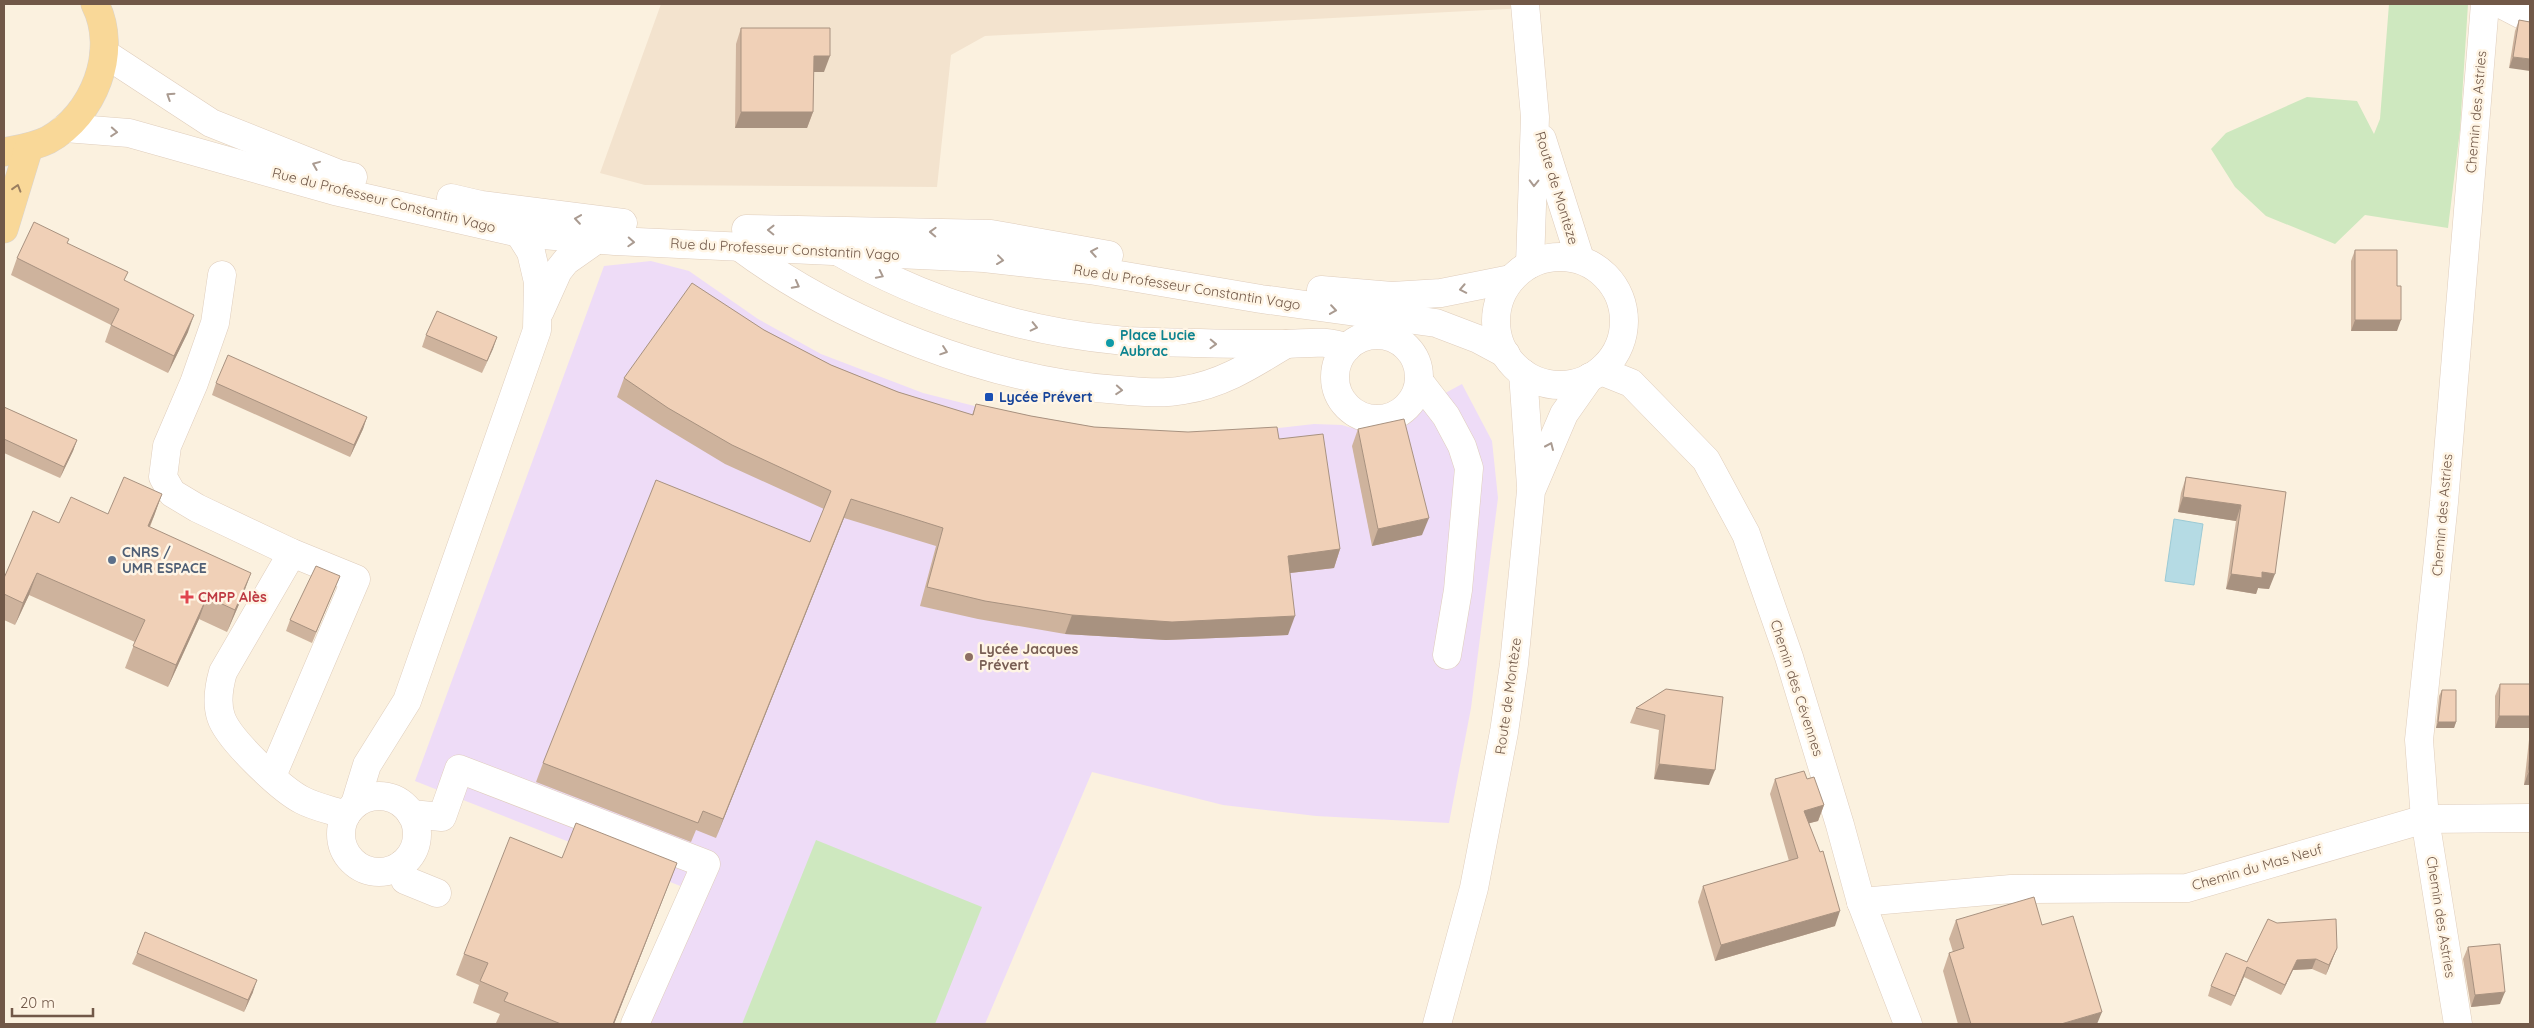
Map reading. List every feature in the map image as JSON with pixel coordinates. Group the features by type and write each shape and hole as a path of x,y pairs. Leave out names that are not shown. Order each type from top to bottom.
{"main road":[{"path":"4,229 17,150 48,140 65,128 85,107 98,81 104,52 104,32 99,7"}],"street":[{"name":"Route de Montèze","path":"1520,272 1535,117 1525,4"},
{"name":"Chemin des Astries","path":"2458,1024 2425,819 2419,740 2444,502 2485,4"},
{"path":"2501,4 2530,19"},
{"name":"Rue du Professeur Constantin Vago","path":"104,52 211,123 339,174 481,205 597,222 687,227 991,234 1245,279 1343,294 1392,296 1441,293 1520,272"},
{"name":"Route de Montèze","path":"1535,117 1580,259"},
{"name":"Rue du Professeur Constantin Vago","path":"65,128 129,133 335,191 519,233 596,240 741,248 984,258 1090,270 1261,300 1436,323 1478,339 1514,364"},
{"path":"292,553 223,672 219,688 218,705 226,729 272,776 301,799 350,810 369,798 385,796 399,802 411,814 416,824 415,847 401,865 389,870 376,872 364,869 353,862 345,852 341,840 342,827 350,810 367,765 407,701 537,330 538,282 531,252 519,233"},
{"path":"538,314 558,271 566,261 596,240"},
{"path":"741,248 779,276 858,318 917,342 1036,379 1092,389 1143,392 1183,390 1227,379 1286,344"},
{"path":"838,251 879,275 912,288 968,309 1032,327 1118,340 1286,344 1330,341 1347,348"},
{"path":"1514,364 1539,381 1556,385 1574,384 1596,374 1618,350 1624,328 1623,306 1615,286 1600,270 1580,259 1563,256 1546,258 1520,272 1500,297 1496,316 1498,336 1514,364 1531,491"},
{"path":"222,275 214,323 194,383 167,446 163,477 172,493 197,508 292,553 356,579 272,776"},
{"path":"1397,340 1436,323"},
{"path":"1371,335 1384,335 1397,340 1407,347 1419,369 1419,381 1415,395 1407,407 1395,415 1381,418 1366,418 1354,412 1343,401 1337,388 1335,374 1339,360 1347,348 1357,340 1371,335"},
{"name":"Chemin des Cévennes","path":"1618,350 1631,383 1706,460 1746,534 1789,657 1840,825 1861,902 1908,1024"},
{"name":"Route de Montèze","path":"1437,1024 1474,888 1504,732 1514,664 1531,491 1564,414 1596,374"},
{"name":"Chemin des Cévennes","path":"1596,374 1631,383"},
{"path":"1419,381 1446,416 1462,446 1469,468 1458,590 1448,655"},
{"path":"383,741 385,796"},
{"path":"411,814 442,817 459,769 706,864 635,1024"},
{"name":"Chemin du Mas Neuf","path":"1861,902 2012,889 2187,888 2425,819 2530,818"},
{"path":"401,865 405,880 437,893"}],"shaded area":[{"path":"661,4 1525,4 1526,8 985,36 951,55 937,187 645,185 600,173"},
{"name":"Lycée Jacques Prévert","path":"651,261 689,271 758,319 821,354 923,393 1054,426 1158,435 1269,429 1314,424 1342,425 1352,428 1397,419 1462,384 1492,441 1498,498 1471,708 1449,823 1316,816 1223,805 1092,772 985,1024 647,1024 703,895 415,781 604,266"}],"green space":[{"path":"2389,4 2468,4 2460,130 2448,228 2365,215 2335,244 2266,216 2235,187 2211,149 2226,133 2307,97 2357,101 2374,134 2380,119"},
{"path":"816,840 982,907 935,1024 742,1024"}],"water":[{"path":"2174,519 2203,524 2194,585 2165,581"}],"building":[{"path":"2519,20 2530,22 2530,59 2513,57"},
{"path":"741,28 830,28 830,56 814,56 813,112 741,112"},
{"path":"34,222 69,239 67,243 128,272 124,280 194,315 174,356 111,325 119,309 17,258"},
{"path":"2355,250 2397,250 2397,286 2401,286 2401,320 2355,320"},
{"path":"692,283 764,330 831,365 898,392 973,415 976,404 1094,427 1188,432 1277,427 1279,439 1323,434 1340,549 1288,556 1295,616 1172,622 1072,615 985,601 927,587 943,528 851,499 723,819 703,811 698,823 543,763 656,480 810,542 831,491 732,445 668,408 624,378"},
{"path":"437,311 497,337 487,361 426,335"},
{"path":"228,355 367,417 354,445 216,383"},
{"path":"4,407 77,440 64,467 4,439"},
{"path":"1404,419 1429,518 1378,529 1358,429"},
{"path":"124,477 162,494 148,526 251,573 235,610 207,597 176,665 133,646 145,620 37,573 23,603 4,594 4,578 33,511 59,523 71,497 108,514"},
{"path":"2186,477 2286,492 2275,574 2262,572 2262,578 2231,574 2241,505 2183,497"},
{"path":"316,566 340,576 316,632 290,620"},
{"path":"2500,684 2530,684 2530,716 2499,716"},
{"path":"1666,689 1723,697 1715,770 1659,764 1665,715 1636,708"},
{"path":"2442,690 2456,690 2456,722 2438,722"},
{"path":"2530,754 2530,773 2528,773"},
{"path":"1804,771 1807,779 1814,777 1824,805 1804,811 1820,852 1823,851 1840,911 1721,945 1703,886 1798,858 1775,779"},
{"path":"576,823 677,863 613,1024 561,1024 504,1001 508,993 480,981 488,963 464,954 510,837 562,858"},
{"path":"2034,897 2042,925 2073,916 2102,1012 2061,1024 1971,1024 1949,953 1964,948 1956,920"},
{"path":"2268,919 2277,923 2336,919 2337,948 2329,965 2316,959 2297,960 2285,985 2247,967 2235,996 2211,986 2226,953 2247,962"},
{"path":"145,932 257,980 248,1000 137,953"},
{"path":"2500,944 2505,992 2475,995 2468,947"}],"place":[{"name":"Place Lucie Aubrac","path":"1110,343"},
{"name":"Lycée Prévert","path":"989,397"},
{"name":"CNRS / UMR ESPACE","path":"112,560"},
{"name":"CMPP Alès","path":"187,597"},
{"name":"Lycée Jacques Prévert","path":"969,657"}]}
